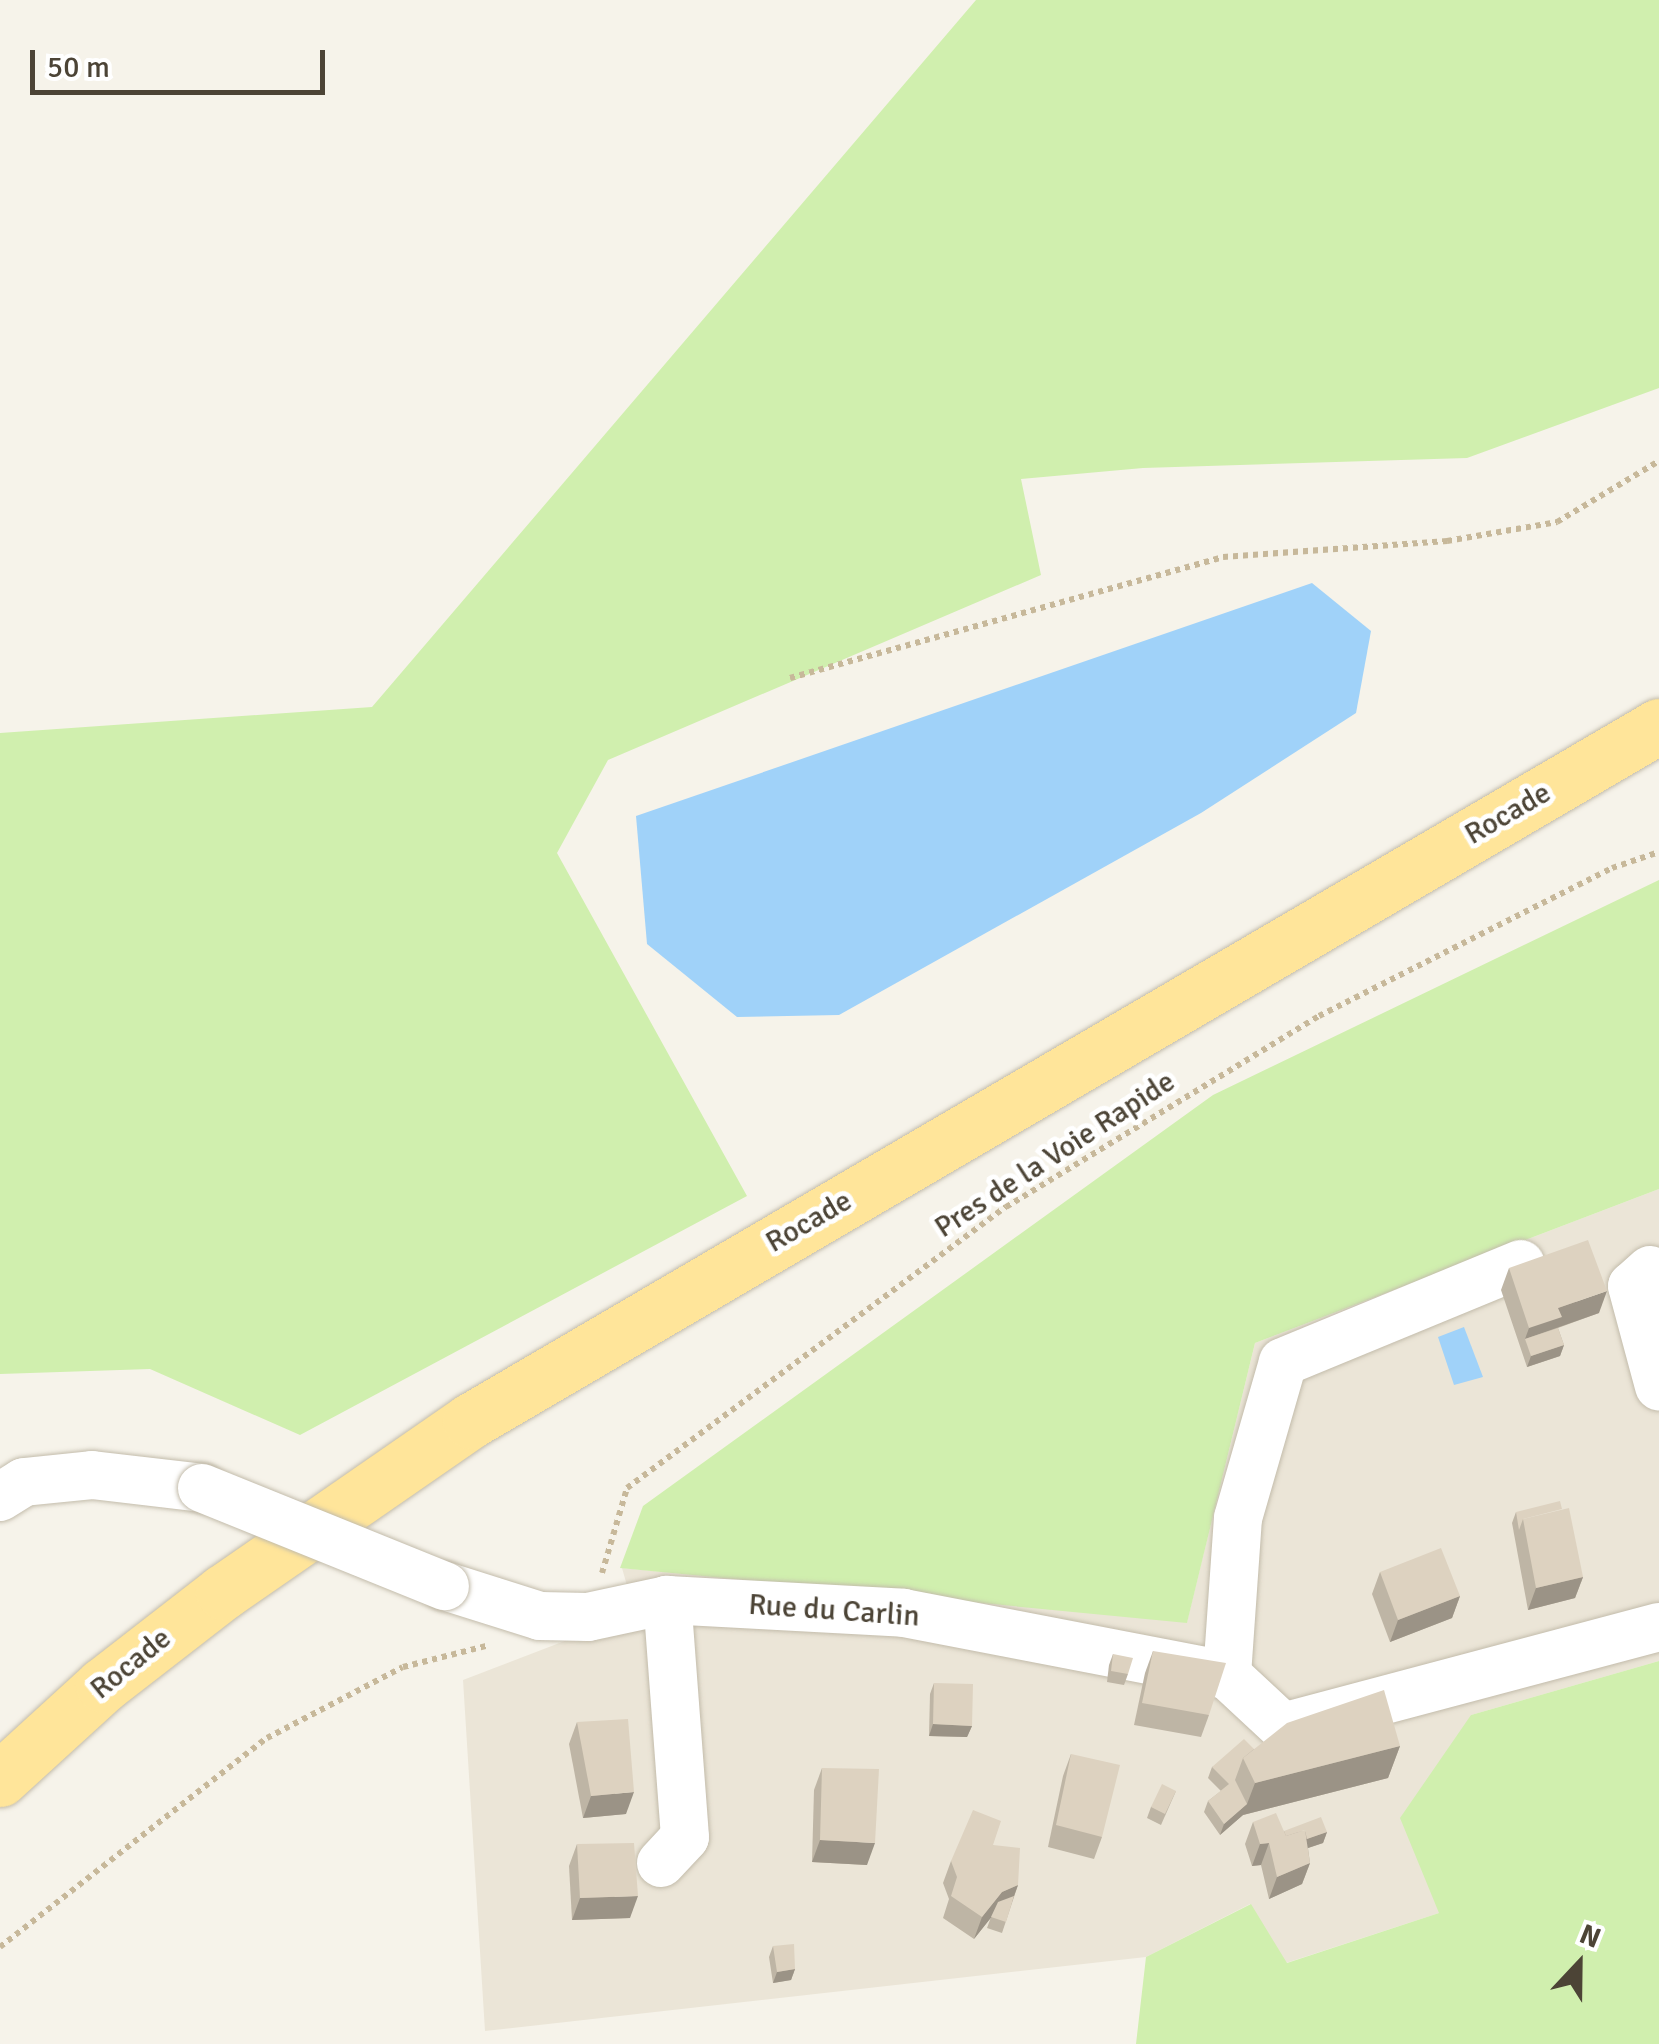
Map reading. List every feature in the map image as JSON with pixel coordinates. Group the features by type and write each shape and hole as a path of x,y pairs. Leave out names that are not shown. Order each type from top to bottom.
{"main road":[{"name":"Rocade","path":"0,1779 103,1685 223,1592 470,1421 1659,726"}],"street":[{"path":"1521,1264 1283,1362 1238,1518 1227,1675 1283,1727 1659,1627"},
{"path":"1650,1270 1632,1286 1659,1386"},
{"name":"Rue du Carlin","path":"0,1497 24,1482 92,1475 202,1488 444,1586 540,1616 588,1617 667,1600 904,1612 1227,1675"},
{"path":"661,1863 684,1836 667,1600"}],"path":[{"path":"790,678 1223,557 1447,540 1557,522 1659,460"},
{"name":"Pres de la Voie Rapide","path":"588,1617 627,1488 1006,1207 1319,1016 1612,868 1659,852"},
{"path":"0,1947 267,1738 404,1666 510,1640 540,1616"}],"shaded area":[{"path":"1659,1189 1659,1661 1471,1715 1439,1913 1286,1963 1250,1904 1146,1957 485,2031 463,1680 635,1614 622,1568 1187,1622 1255,1343"}],"green space":[{"path":"976,0 1659,0 1659,388 1467,458 1143,468 1021,479 1041,575 608,760 557,853 747,1196 300,1435 150,1369 0,1374 0,733 372,707"},
{"path":"1659,880 1659,1189 1255,1343 1187,1623 620,1568 643,1506 1213,1095"},
{"path":"1659,1661 1659,2044 1136,2044 1146,1957 1251,1904 1287,1963 1439,1913 1400,1818 1471,1715"}],"water":[{"path":"1312,583 1371,631 1356,713 1201,813 839,1015 737,1017 647,944 636,816"},
{"path":"1464,1327 1483,1377 1454,1385 1438,1337"}],"building":[{"path":"1588,1240 1607,1291 1558,1308 1562,1317 1529,1328 1509,1268"},
{"path":"1558,1328 1564,1345 1531,1356 1525,1339"},
{"path":"1560,1501 1562,1509 1523,1519 1519,1530 1516,1512"},
{"path":"1569,1508 1583,1577 1536,1588 1523,1519"},
{"path":"1441,1548 1460,1596 1398,1620 1380,1572"},
{"path":"1153,1651 1226,1663 1209,1715 1142,1703"},
{"path":"1113,1654 1133,1658 1128,1674 1111,1671"},
{"path":"934,1683 973,1684 972,1726 933,1724"},
{"path":"1384,1690 1400,1746 1255,1783 1243,1758 1287,1723"},
{"path":"628,1719 634,1792 591,1796 577,1722"},
{"path":"1244,1739 1254,1749 1243,1758 1235,1780 1247,1804 1224,1824 1208,1801 1229,1784 1212,1767"},
{"path":"1071,1754 1120,1765 1102,1837 1056,1825"},
{"path":"822,1768 879,1769 875,1843 820,1840"},
{"path":"1162,1784 1176,1791 1165,1814 1151,1807"},
{"path":"973,1810 1001,1821 993,1845 1020,1848 1018,1885 1002,1892 982,1917 951,1896 957,1877 951,1861"},
{"path":"1276,1813 1286,1836 1305,1830 1310,1863 1277,1877 1269,1843 1260,1844 1253,1822"},
{"path":"1321,1817 1327,1832 1307,1839 1305,1830 1286,1836 1284,1831"},
{"path":"634,1843 638,1896 580,1898 577,1844"},
{"path":"1014,1896 1006,1922 991,1917 998,1902"},
{"path":"794,1944 795,1969 777,1972 773,1946"}]}
